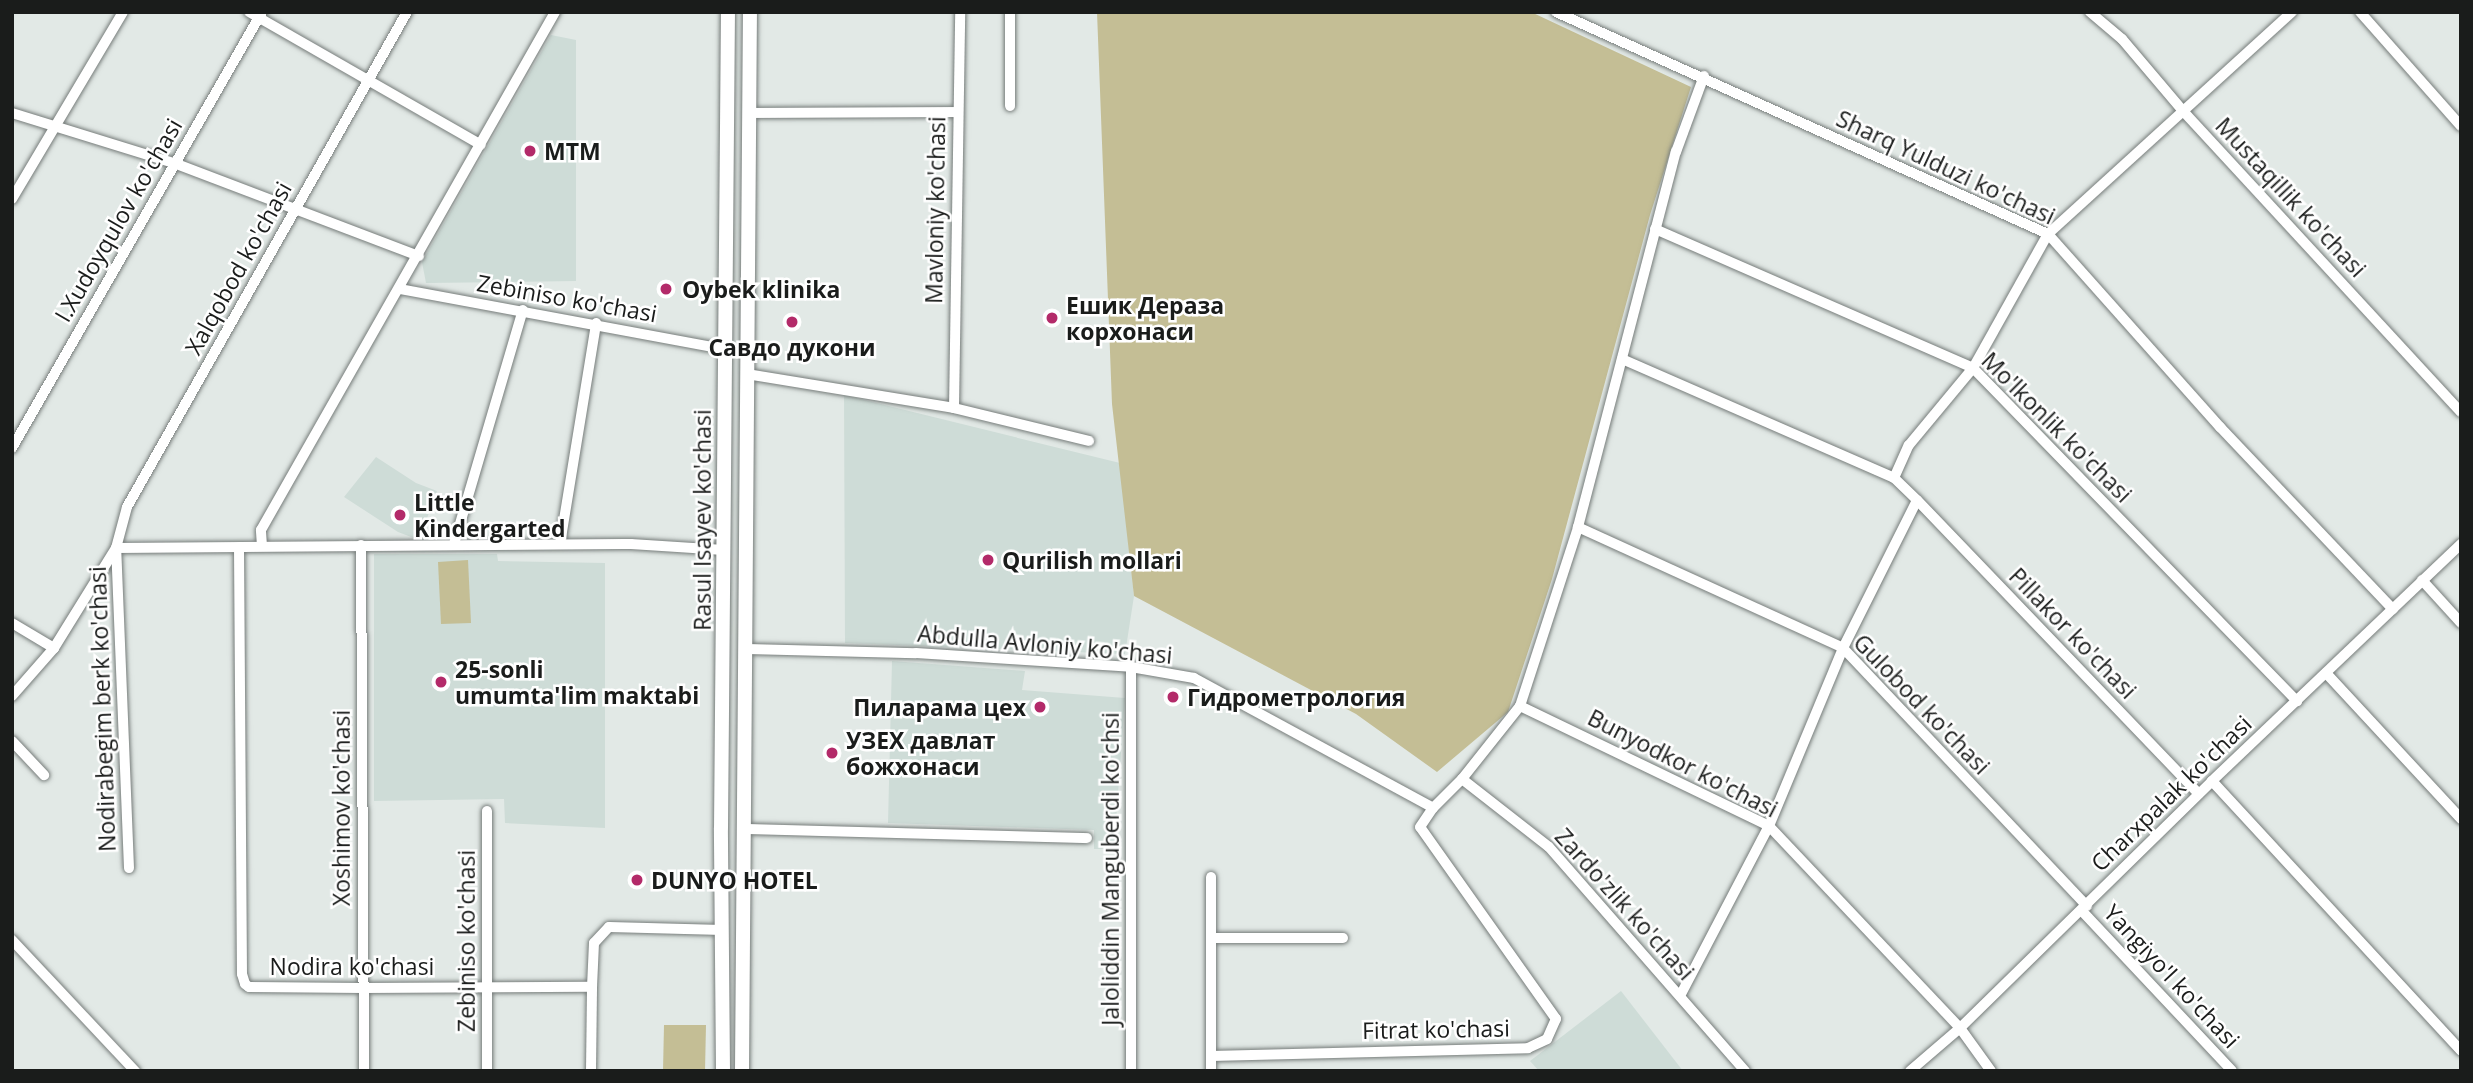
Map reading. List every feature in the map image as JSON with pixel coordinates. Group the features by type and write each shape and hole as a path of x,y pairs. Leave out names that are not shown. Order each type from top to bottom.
{"main road":[{"name":"Rasul Isayev ko'chasi","path":"723,1071 721,828 728,12"},
{"name":"Rasul Isayev ko'chasi","path":"742,1071 750,12"},
{"path":"721,828 744,829"}],"street":[{"path":"12,199 122,12"},
{"name":"Xalqobod ko'chasi","path":"116,548 127,507 407,12"},
{"path":"262,546 261,530 419,256 555,12"},
{"name":"Mavloniy ko'chasi","path":"954,408 960,12"},
{"path":"1010,12 1010,106"},
{"name":"Sharq Yulduzi ko'chasi","path":"1556,12 1704,76 2048,234 2220,427 2393,608"},
{"name":"Mustaqillik ko'chasi","path":"2090,12 2123,41 2184,112 2461,412"},
{"path":"1622,359 1894,478 1909,445 1973,368 2048,234 2292,12"},
{"path":"2360,12 2461,125"},
{"path":"257,14 481,145"},
{"name":"I.Xudoyqulov ko'chasi","path":"12,448 257,14"},
{"path":"1433,807 1462,779 1520,706 1578,527 1676,152 1704,76"},
{"path":"750,113 957,112"},
{"path":"12,113 174,163 419,256"},
{"name":"Mo'lkonlik ko'chasi","path":"1655,229 1973,368 2297,701"},
{"name":"Zebiniso ko'chasi","path":"400,289 596,323 725,349"},
{"path":"454,544 523,310"},
{"path":"560,544 596,323"},
{"path":"747,374 954,408 1089,441"},
{"name":"Pillakor ko'chasi","path":"1894,478 2199,794"},
{"path":"1680,996 1769,826 1843,648 1917,499"},
{"name":"Gulobod ko'chasi","path":"1578,527 1843,648 2084,908"},
{"path":"12,696 54,648 116,548 631,544 724,550"},
{"name":"Charxpalak ko'chasi","path":"1910,1071 1960,1028 2212,781 2461,544"},
{"name":"Xoshimov ko'chasi","path":"361,545 364,1071"},
{"name":"Nodira ko'chasi","path":"239,547 242,974 249,987 592,987"},
{"name":"Nodirabegim berk ko'chasi","path":"116,548 130,868"},
{"path":"2422,580 2461,623"},
{"path":"12,623 54,648"},
{"name":"Abdulla Avloniy ko'chasi","path":"747,649 916,653 1131,667 1194,678 1433,807"},
{"name":"Jaloliddin Manguberdi ko'chsi","path":"1131,667 1131,1071"},
{"path":"2326,673 2461,819"},
{"name":"Bunyodkor ko'chasi","path":"1520,706 1769,826 1960,1028 1992,1071"},
{"path":"12,741 44,775"},
{"name":"Zardo'zlik ko'chasi","path":"1462,779 1549,847 1745,1071"},
{"path":"2212,781 2461,1051"},
{"name":"Fitrat ko'chasi","path":"1211,1056 1528,1048 1548,1039 1556,1019 1420,827 1433,807"},
{"name":"Zebiniso ko'chasi","path":"487,811 487,1071"},
{"path":"744,829 1087,838"},
{"path":"1211,877 1211,1071"},
{"name":"Yangiyo'l ko'chasi","path":"2084,908 2232,1071"},
{"path":"591,1071 594,943 609,927 723,930"},
{"path":"1211,938 1343,938"},
{"path":"12,940 135,1071"}],"shaded area":[{"path":"1097,12 1531,12 1691,87 1650,215 1552,579 1508,712 1437,772 1356,714 1134,596 1112,404"},
{"name":"MTM","path":"551,35 576,40 576,281 426,283 422,262"},
{"name":"Qurilish mollari","path":"844,395 1120,463 1134,596 1125,654 845,643"},
{"name":"Little Kindergarted","path":"376,457 416,483 437,491 419,540 398,532 344,497"},
{"path":"374,554 497,554 498,561 605,563 605,828 505,823 504,799 374,801"},
{"path":"468,560 471,623 441,624 438,562"},
{"path":"892,661 1025,671 1022,690 1125,698 1114,849 1094,849 1094,830 888,823"},
{"path":"1621,991 1683,1071 1539,1071 1530,1061"},
{"path":"664,1025 706,1025 705,1071 663,1071"}],"place":[{"name":"MTM","path":"530,151"},
{"name":"Oybek klinika","path":"666,289"},
{"name":"Ешик Дераза корхонаси","path":"1052,318"},
{"name":"Савдо дукони","path":"792,322"},
{"name":"Little Kindergarted","path":"400,515"},
{"name":"Qurilish mollari","path":"988,560"},
{"name":"25-sonli umumta'lim maktabi","path":"441,682"},
{"name":"Гидрометрология","path":"1173,697"},
{"name":"Пиларама цех","path":"1040,707"},
{"name":"УЗЕХ давлат божхонаси","path":"832,753"},
{"name":"DUNYO HOTEL","path":"637,880"}]}
